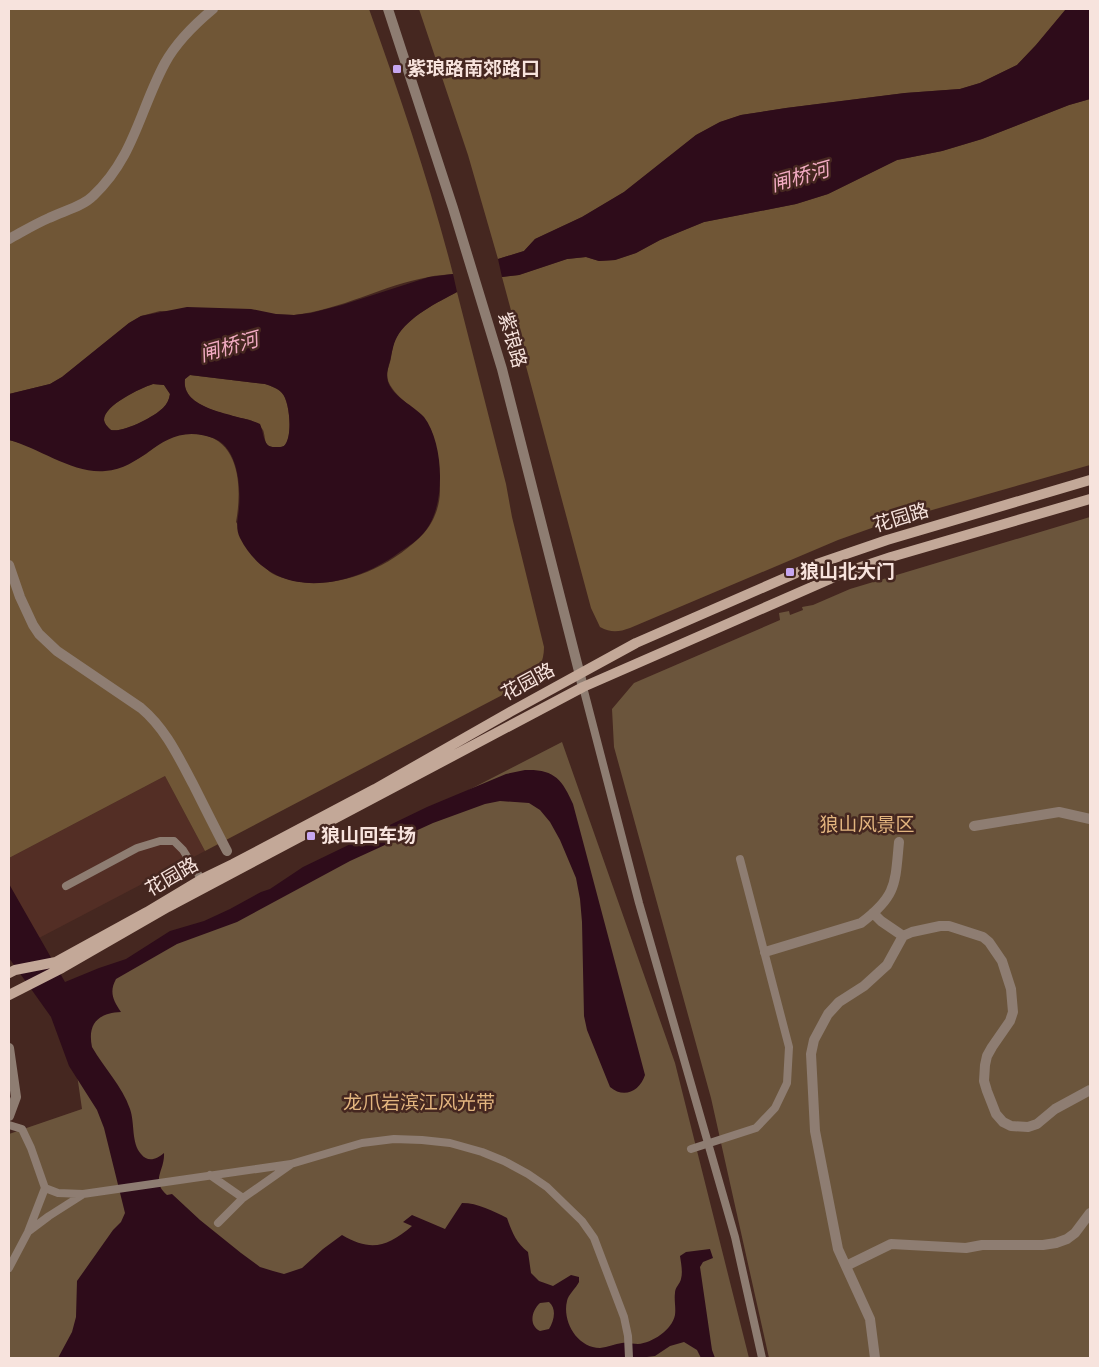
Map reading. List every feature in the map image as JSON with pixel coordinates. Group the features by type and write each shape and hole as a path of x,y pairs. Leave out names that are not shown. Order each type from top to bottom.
{"main road":[{"name":"花园路","path":"9,995 59,965 168,908 204,884 636,643 817,564 886,540 1090,480"},
{"name":"花园路","path":"204,884 582,687 846,572 1090,499"},
{"name":"花园路","path":"12,972 59,965"}],"street":[{"path":"9,239 92,198 108,180 118,167 132,142 165,63 174,47 197,22 213,9"},
{"name":"紫琅路","path":"388,9 453,208 502,369 582,687"},
{"path":"9,565 20,597 33,626 39,634 57,651 141,708 161,728 181,761 227,852"},
{"path":"974,826 1059,812 1090,819"},
{"path":"765,952 861,923 874,913 886,900 893,887 899,842"},
{"path":"874,913 881,921 903,936"},
{"path":"876,1358 870,1319 838,1249 815,1131 811,1054 814,1040 828,1014 839,1002 864,986 887,965 903,936 912,932 949,926 983,937 996,951 1002,961 1011,989 1013,1012 1010,1021 987,1056 984,1081 996,1114 1003,1122 1020,1127 1037,1124 1055,1109 1090,1090"},
{"path":"9,1048 16,1097 9,1116"},
{"path":"846,1266 891,1244 966,1248 982,1245 1056,1244 1074,1233 1090,1213"}],"lane":[{"path":"582,687 639,903 735,1237 762,1358"},
{"path":"66,886 137,848 160,841 174,841 183,850 204,884"},
{"path":"691,1149 756,1128 775,1108 787,1083 789,1047 740,859"},
{"path":"9,1125 22,1129 45,1188 28,1232 9,1268"},
{"path":"45,1188 58,1193 84,1194 291,1164 362,1143 394,1140 450,1143 504,1161 528,1174 547,1187 582,1221 597,1246 624,1317 628,1336 629,1358"},
{"path":"218,1223 243,1198 291,1164"},
{"path":"210,1175 243,1198"},
{"path":"28,1232 48,1216 84,1194"}],"shaded area":[{"path":"9,9 369,9 414,140 453,274 412,281 328,308 294,315 160,311 141,316 129,323 62,377 50,384 9,394"},
{"path":"419,9 1066,9 1017,65 980,83 960,89 905,93 786,108 741,115 720,122 696,135 624,192 582,217 535,239 524,251 498,259 468,155"},
{"path":"1090,99 1090,465 883,524 838,540 626,629 611,631 600,627 591,608 502,277 519,275 567,259 586,257 599,261 615,260 636,253 660,240 704,222 796,204 828,194 897,160 942,151 982,139 1069,105"},
{"path":"457,292 506,484 512,517 544,647 542,662 534,675 527,682 205,851 165,776 9,858 9,440 115,469 146,454 168,438 184,434 199,434 213,438 231,456 236,468 239,495 236,522 270,572 282,578 312,583 330,582 365,573 397,556 411,545 431,524 438,508 440,485 432,433 425,421 392,388 388,381 387,373 395,341 402,329 416,316"},
{"path":"190,375 265,384 278,390 285,397 289,413 289,430 286,444 282,447 270,447 266,443 263,430 252,421 213,410 196,401 185,388 185,379"},
{"path":"153,384 164,385 170,394 168,402 163,408 146,420 130,427 111,430 104,420 110,409 124,398"},
{"path":"165,776 205,851 39,938 9,884 9,858"}],"green space":[{"name":"狼山风景区","path":"1090,517 1090,1358 769,1358 711,1098 614,747 612,709 634,683 780,620 779,613 789,611 790,615 803,610 802,607 813,605 850,589"},
{"name":"龙爪岩滨江风光带","path":"562,742 675,1063 749,1358 9,1358 9,1134 82,1109 71,1033 63,1005 309,872"}],"water":[{"name":"闸桥河","path":"1066,9 1090,9 1090,99 1069,105 982,139 942,151 897,160 828,194 796,204 704,222 660,240 636,253 615,260 599,261 586,257 567,259 519,275 502,277 498,259 524,251 535,239 582,217 624,192 696,135 720,122 741,115 786,108 905,93 960,89 980,83 1017,65"},
{"name":"闸桥河","path":"453,274 457,292 424,311 402,330 394,346 387,377 395,393 420,413 431,428 439,457 440,473 437,505 432,519 423,534 378,566 356,575 334,581 312,583 291,580 272,572 254,558 240,538 238,531 239,489 233,458 221,443 213,438 195,434 181,435 168,440 133,462 120,468 105,471 93,471 68,465 9,440 9,394 50,384 62,377 129,323 141,316 187,307 251,309 294,315 311,313 429,277","holes":["190,375 265,384 274,387 285,397 289,411 289,435 287,442 281,447 269,446 264,439 260,424 201,405 186,390 185,379","153,384 164,385 170,394 168,402 163,408 146,420 130,427 111,430 104,420 110,409 124,398"]},
{"path":"535,770 550,774 561,782 573,804 645,1075 643,1081 631,1092 615,1091 610,1087 587,1030 584,1016 582,922 576,878 550,822 540,810 529,803 500,801 485,804 433,823 350,861 237,922 177,944 116,979 112,992 121,1012 106,1015 96,1021 91,1032 92,1047 127,1101 130,1109 134,1139 138,1149 144,1157 150,1159 164,1153 159,1180 162,1190 167,1195 172,1194 200,1220 260,1267 284,1274 302,1268 342,1235 362,1244 378,1245 387,1243 412,1226 403,1222 412,1215 445,1229 462,1203 474,1204 507,1218 517,1241 528,1252 531,1273 539,1281 553,1286 571,1275 579,1277 579,1282 568,1299 566,1309 569,1325 584,1343 600,1348 624,1343 643,1343 666,1331 675,1315 675,1291 682,1273 680,1256 686,1252 710,1249 713,1258 703,1262 700,1267 712,1350 715,1358 701,1358 697,1350 684,1342 670,1346 655,1356 639,1358 58,1358 72,1332 76,1317 77,1281 113,1230 121,1222 125,1213 104,1128 97,1110 69,1066 51,1017 9,958 9,884 65,982 126,959 170,931 204,921 230,909 270,889 303,867 427,807 506,774","holes":["549,1302 552,1305 554,1315 551,1326 549,1329 540,1331 534,1325 533,1313 540,1303"]}],"place":[{"name":"紫琅路南郊路口","path":"397,69"},
{"name":"狼山北大门","path":"790,572"},
{"name":"狼山回车场","path":"311,836"}]}
